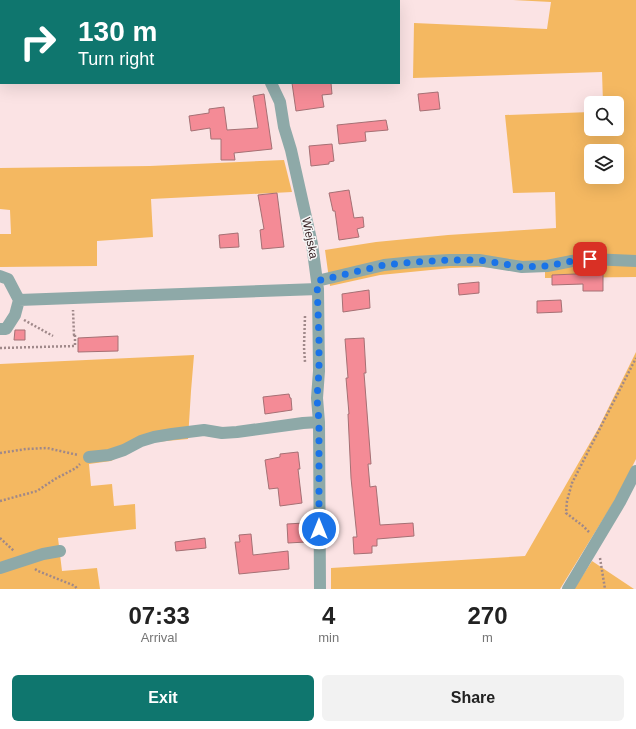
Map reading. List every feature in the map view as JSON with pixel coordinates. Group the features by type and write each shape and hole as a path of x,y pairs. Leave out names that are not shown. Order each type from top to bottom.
{"street":[{"name":"Wiejska","path":"271,84 280,102 284,127 291,150 312,244 317,285 320,589"},
{"path":"19,300 317,285 384,265 414,262 479,260 522,267 547,266 590,259 636,261"},
{"path":"0,276 8,278 19,300 15,316 6,328 0,329"},
{"path":"89,457 109,455 124,450 141,441 172,434 204,430 222,433 237,432 303,422 319,422"},
{"path":"568,589 620,502 636,471"},
{"path":"0,568 43,554 60,551"}],"path":[{"path":"0,348 76,346 72,298"},
{"path":"15,316 53,336"},
{"path":"605,589 597,541 583,526 566,513 567,501 572,484 636,358"},
{"path":"0,453 26,449 47,448 89,457"},
{"path":"0,501 36,491 76,468 89,457"}],"shaded area":[{"path":"513,0 636,0 636,277 545,278 545,271 521,271 483,267 451,268 380,275 330,286 325,250 376,242 448,235 556,228 555,192 513,193 505,115 584,112 584,136 624,136 624,96 603,96 602,72 413,78 414,23 547,29 551,2"},
{"path":"284,160 292,192 151,199 153,237 97,241 97,266 0,267 0,234 11,234 10,210 0,209 0,168 150,166"},
{"path":"636,352 636,459 618,495 560,589 331,589 331,568 525,556 598,429"},
{"path":"194,355 188,439 145,443 111,461 89,464 91,486 112,484 114,506 135,504 136,529 58,538 62,571 97,568 100,589 0,589 0,364"},
{"path":"592,561 634,589 574,589"}],"building":[{"path":"292,84 331,84 332,94 322,95 324,107 296,111"},
{"path":"438,92 440,109 420,111 418,94"},
{"path":"264,94 272,149 234,153 235,160 221,160 221,139 211,139 210,128 191,131 189,116 209,113 209,109 224,107 227,130 258,128 253,96"},
{"path":"386,120 388,130 365,132 366,141 339,144 337,125"},
{"path":"332,144 334,161 329,162 329,164 311,166 309,146"},
{"path":"349,190 354,218 363,217 364,227 357,229 359,237 339,240 335,211 333,211 329,193"},
{"path":"277,193 284,247 262,249 260,230 264,229 258,195"},
{"path":"238,233 239,247 220,248 219,235"},
{"path":"603,274 603,291 583,291 583,284 552,285 552,275"},
{"path":"479,282 479,293 459,295 458,284"},
{"path":"369,290 370,308 343,312 342,294"},
{"path":"561,300 562,312 537,313 537,301"},
{"path":"15,330 25,330 25,340 14,340"},
{"path":"118,336 118,351 78,352 78,338"},
{"path":"364,338 366,373 364,373 371,464 368,464 370,487 376,486 380,525 413,523 414,536 377,539 377,546 372,546 372,553 354,554 353,537 357,537 351,478 346,378 348,378 345,339"},
{"path":"289,394 291,398 292,410 265,414 263,397"},
{"path":"298,452 300,469 298,469 302,503 280,506 278,488 269,489 265,460 280,457 280,454"},
{"path":"304,523 306,542 288,543 287,524"},
{"path":"251,534 253,555 288,551 289,569 239,574 235,542 240,542 239,535"},
{"path":"205,538 206,548 176,551 175,542"}],"route":[{"path":"319,529 319,422 317,398 319,340 317,281 384,265 414,262 479,260 522,267 547,266 590,259"}]}
